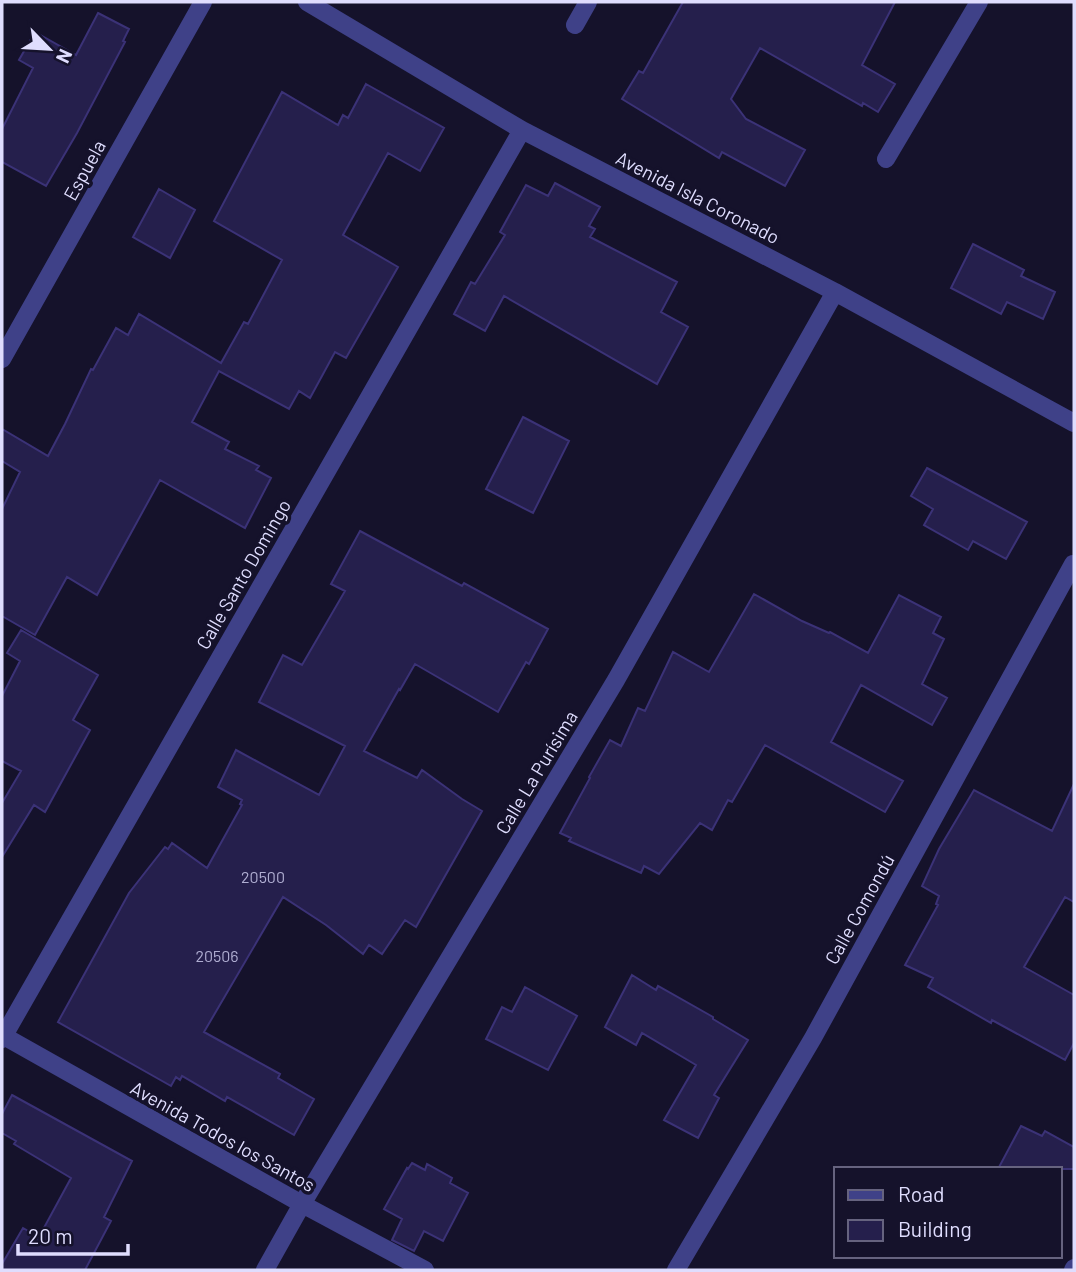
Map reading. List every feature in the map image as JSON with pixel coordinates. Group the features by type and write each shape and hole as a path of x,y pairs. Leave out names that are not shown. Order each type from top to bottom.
{"street":[{"name":"Espuela","path":"2,359 203,2"},
{"name":"Avenida Isla Coronado","path":"307,2 522,130 835,292 1074,423"},
{"path":"575,24 588,2"},
{"path":"886,159 979,2"},
{"name":"Calle Santo Domingo","path":"2,1037 522,130"},
{"name":"Calle La Purísima","path":"265,1270 616,680 835,292"},
{"name":"Calle Comondú","path":"676,1270 813,1038 1073,564"},
{"name":"Avenida Todos los Santos","path":"2,1037 425,1270"}],"building":[{"path":"683,2 895,2 862,65 895,84 878,112 863,103 862,106 760,48 731,99 746,119 805,150 785,186 722,152 719,158 622,99 639,71 643,73"},
{"path":"98,13 129,29 123,41 125,42 77,133 46,186 2,162 2,129 33,68 19,60 35,32 76,55"},
{"path":"366,84 444,128 420,171 388,153 343,235 398,267 346,358 335,352 310,398 299,391 289,409 219,371 192,422 229,442 225,449 259,466 256,470 271,478 245,528 160,480 97,595 67,577 35,635 2,616 2,509 20,472 2,461 2,429 48,456 91,369 93,370 116,328 128,335 139,314 221,363 244,322 248,324 282,260 214,221 282,92 338,125 343,115 348,118"},
{"path":"555,183 600,207 589,226 595,229 590,237 677,282 661,312 688,327 657,384 504,296 485,331 454,314 471,282 475,284 505,235 500,232 526,185 548,196"},
{"path":"159,189 195,210 170,258 133,237"},
{"path":"973,244 1024,270 1021,276 1055,292 1043,319 1007,302 1001,314 951,288"},
{"path":"523,417 569,441 533,513 486,489"},
{"path":"927,468 1027,522 1006,559 973,541 968,550 924,525 933,509 911,496"},
{"path":"360,531 548,629 498,712 415,664 364,751 417,778 422,770 482,811 416,927 405,920 382,954 369,945 363,954 326,925 283,897 204,1032 280,1074 278,1078 314,1099 294,1135 227,1097 225,1101 182,1076 180,1080 176,1077 171,1086 58,1022 129,893 165,847 168,849 172,843 207,868 242,805 242,800 218,787 236,750 319,795 345,746 259,702 283,655 302,665 345,591 331,584"},
{"path":"754,594 868,653 899,595 941,617 933,633 944,639 922,684 947,698 932,725 861,685 831,742 903,781 885,812 765,745 732,802 728,800 712,830 700,823 659,874 644,866 641,873 569,841 571,838 560,833 589,777 610,740 621,746 638,708 645,711 673,652 709,672"},
{"path":"21,630 98,675 73,720 90,730 45,812 34,805 2,857 2,803 21,771 2,761 2,696 20,661 7,653"},
{"path":"1074,784 1074,902 1065,897 1024,967 1074,995 1074,1043 1065,1060 992,1020 991,1023 928,987 933,978 905,965 938,905 939,896 922,886 939,849 974,790 1052,831"},
{"path":"632,975 656,990 658,986 748,1040 714,1095 719,1098 698,1138 664,1120 696,1065 642,1033 636,1045 605,1027"},
{"path":"525,987 577,1016 548,1070 486,1039 502,1007 512,1012"},
{"path":"12,1095 132,1161 104,1217 111,1221 85,1270 2,1270 2,1264 23,1228 39,1237 71,1178 14,1144 16,1141 2,1133 2,1114"},
{"path":"1021,1126 1042,1136 1045,1131 1074,1147 1074,1169 999,1167"},
{"path":"412,1163 425,1170 427,1164 452,1178 450,1183 468,1193 443,1241 424,1231 414,1251 392,1240 402,1219 384,1209"}]}
